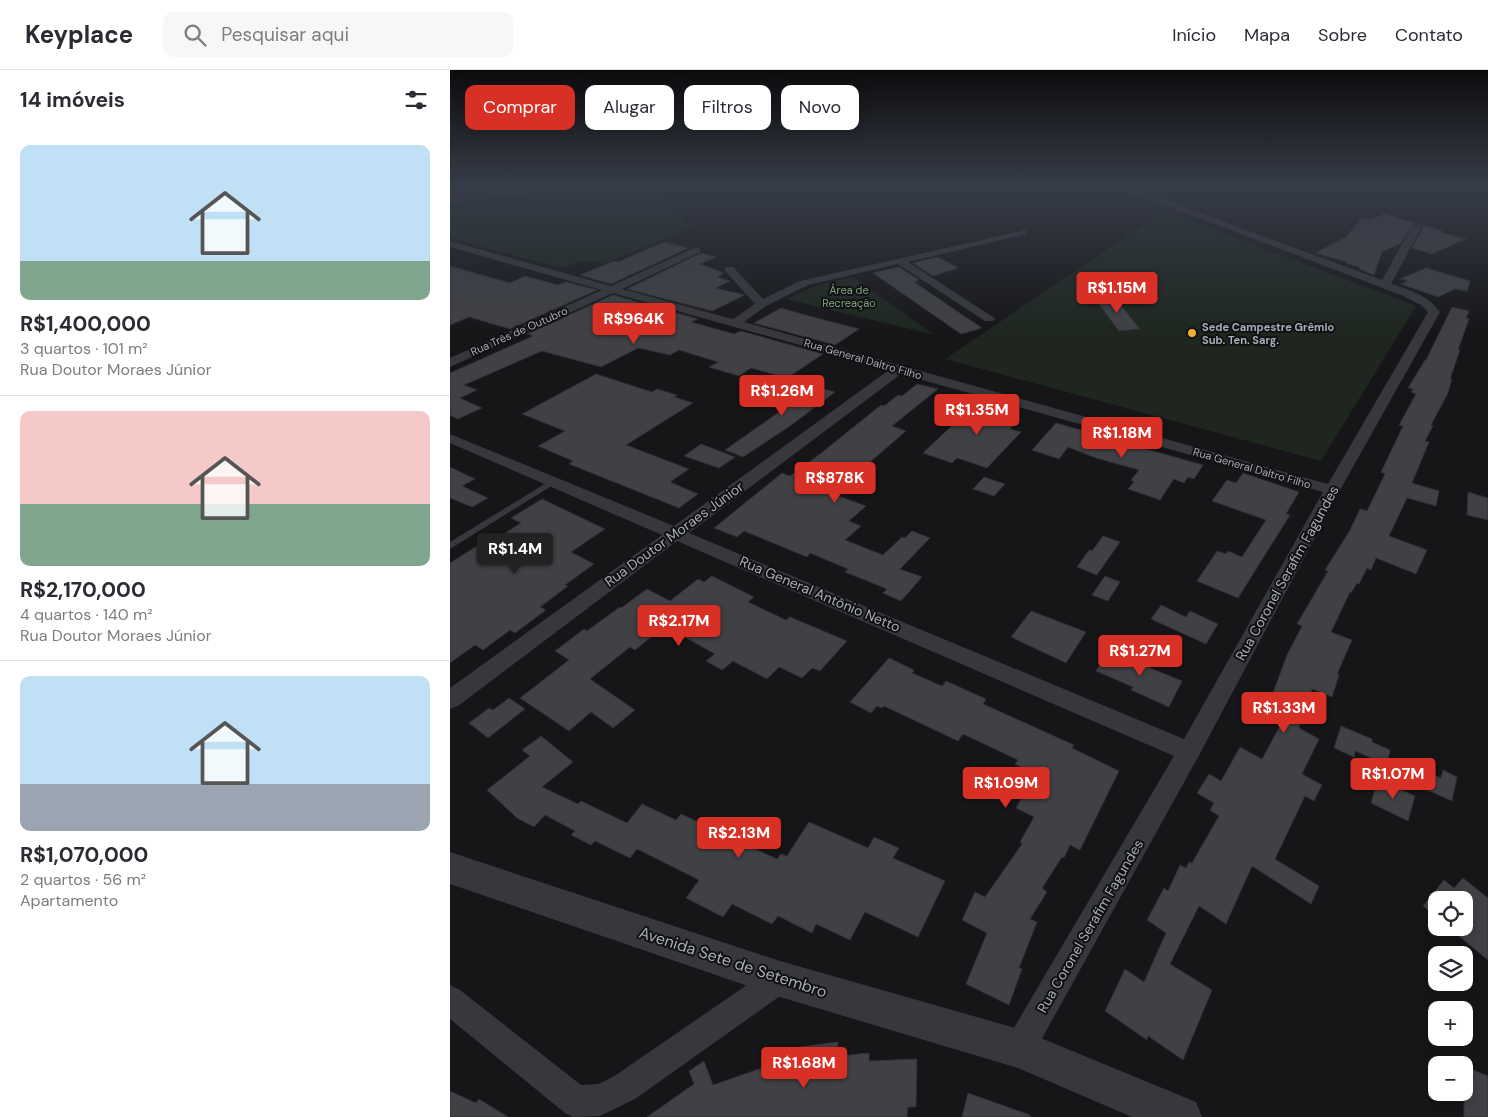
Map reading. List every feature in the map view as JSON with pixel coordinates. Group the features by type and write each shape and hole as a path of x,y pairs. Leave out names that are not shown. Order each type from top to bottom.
{"street":[{"path":"736,322 762,304 804,283 1007,236"},
{"path":"1253,236 1385,285 1430,306"},
{"path":"1385,285 1412,236"},
{"path":"450,252 456,246"},
{"name":"Rua General Daltro Filho","path":"456,246 610,290 736,322 1332,490"},
{"name":"Rua Três de Outubro","path":"450,363 697,250"},
{"path":"900,261 989,319"},
{"path":"729,269 762,304"},
{"name":"Rua Coronel Serafim Fagundes","path":"1019,1049 1189,752 1332,490 1434,312 1430,306"},
{"name":"Rua Doutor Moraes Júnior","path":"450,700 899,369"},
{"name":"Rua General Antônio Netto","path":"450,438 1189,752"},
{"name":"Avenida Sete de Setembro","path":"450,868 780,980 1019,1049 1181,1117"},
{"path":"450,1000 576,1102 600,1100 624,1088 780,980"}],"lane":[{"path":"450,546 554,482"}],"green space":[{"path":"450,236 672,236 606,263 582,261 560,268 450,238"},
{"name":"Sede Campestre Grêmio Sub. Ten. Sarg.","path":"1127,236 1230,236 1416,306 1321,461 945,359"},
{"name":"Área de Recreação","path":"853,277 935,335 786,299 815,286"}],"building":[{"path":"1405,236 1400,244 1382,252 1374,275 1359,269 1360,267 1345,263 1347,262 1315,253 1346,237"},
{"path":"1419,236 1454,236 1466,239 1432,254 1412,248"},
{"path":"664,242 688,248 611,284 580,275 614,261 618,262"},
{"path":"701,253 716,257 700,264 724,273 717,277 730,281 716,288 745,295 712,311 627,289"},
{"path":"938,257 958,268 933,276 913,263"},
{"path":"450,266 510,283 525,276 558,285 566,282 597,290 510,329 469,317 450,325"},
{"path":"899,267 919,280 914,282 982,328 961,334 873,273"},
{"path":"1426,268 1470,281 1467,291 1455,289 1438,297 1401,284 1408,281 1400,279"},
{"path":"613,295 698,319 691,322 734,334 741,331 823,354 787,378 751,368 739,376 709,367 718,362 679,350 670,355 638,348 601,367 542,351 464,385 477,390 460,398 482,408 458,419 450,415 450,373 533,336 527,334"},
{"path":"1115,298 1140,329 1119,331 1095,299"},
{"path":"1452,307 1469,311 1466,318 1469,319 1458,350 1460,350 1450,379 1452,379 1448,393 1431,425 1433,426 1425,441 1429,442 1412,483 1439,491 1436,506 1407,498 1389,536 1427,550 1416,574 1376,558 1371,570 1367,568 1359,584 1357,583 1350,592 1331,632 1352,640 1337,674 1339,675 1332,697 1312,689 1299,728 1319,739 1302,774 1322,785 1314,801 1305,796 1275,859 1319,886 1311,904 1252,866 1226,924 1199,906 1170,964 1212,990 1183,1060 1148,1036 1147,1040 1105,1011 1125,969 1144,982 1166,933 1147,920 1164,888 1168,891 1180,865 1186,868 1189,862 1192,863 1219,816 1210,810 1214,803 1197,793 1209,774 1221,781 1240,747 1262,759 1289,709 1270,701 1287,655 1302,626 1297,624 1328,571 1325,570 1349,532 1360,509 1367,511 1385,474 1381,472 1403,426 1399,425 1416,394 1411,392 1413,389 1408,388 1426,360"},
{"path":"781,308 859,329 835,345 754,323"},
{"path":"596,374 652,392 657,389 677,395 674,397 693,403 626,445 689,469 670,482 698,494 679,508 569,464 573,461 538,446 565,431 522,414"},
{"path":"794,381 835,392 790,426 743,457 725,450 799,398 778,391"},
{"path":"917,384 938,389 892,426 906,431 833,494 866,506 849,521 861,526 845,540 883,555 902,537 905,538 912,531 930,538 900,569 922,577 901,601 883,593 887,589 845,572 848,569 810,553 807,557 744,531 737,537 714,528 782,473 790,476 881,405 884,406 898,395 902,396"},
{"path":"979,400 1007,408 1003,411 1017,416 1009,423 1014,425 1010,429 1021,432 987,468 957,458 952,463 923,453"},
{"path":"1056,423 1088,432 1086,433 1122,447 1125,443 1203,465 1194,479 1188,477 1184,483 1174,479 1160,500 1128,489 1134,482 1131,480 1139,470 1096,458 1068,447 1059,459 1032,450"},
{"path":"701,444 735,457 719,468 684,456"},
{"path":"450,467 475,479 462,486 488,498 472,507 450,498"},
{"path":"1243,473 1299,492 1286,514 1290,515 1238,598 1197,581 1217,551 1226,554 1228,551 1242,557 1266,520 1212,501 1227,480 1236,483"},
{"path":"984,477 1005,484 994,496 973,489"},
{"path":"1468,492 1488,498 1488,520 1467,515"},
{"path":"542,499 605,529 571,552 594,564 565,585 568,586 540,607 546,610 515,633 510,630 483,650 475,645 450,663 450,563 485,541 489,543 521,523 511,518"},
{"path":"1103,536 1120,542 1097,575 1077,567 1089,550 1092,551"},
{"path":"712,576 754,597 748,602 786,620 790,617 847,641 820,671 812,668 802,678 779,667 767,679 733,661 722,670 706,661 715,654 665,626 635,650 630,647 590,679 635,710 613,728 591,712 569,731 520,698 569,660 555,651 584,629 587,631 647,589 670,601 698,579 704,582"},
{"path":"1105,576 1120,582 1108,601 1092,595"},
{"path":"1161,605 1186,617 1190,611 1218,624 1206,644 1151,619"},
{"path":"1031,611 1086,632 1066,663 1011,637"},
{"path":"1111,647 1133,656 1131,660 1182,681 1169,707 1131,690 1133,687 1096,671"},
{"path":"889,658 914,670 912,673 942,686 946,681 986,699 983,704 1074,745 1072,748 1119,771 1080,850 1070,845 1064,858 1062,857 1042,888 1047,892 1030,919 1037,922 1019,968 1022,969 1009,1005 966,984 987,933 962,920 975,892 985,897 1022,844 1020,842 1034,817 1016,808 1035,774 1015,764 1018,760 963,734 958,741 884,706 882,708 877,706 871,713 850,702"},
{"path":"509,698 525,709 488,738 469,723 489,708 493,710"},
{"path":"1341,726 1372,739 1372,742 1390,750 1387,765 1355,751 1354,757 1334,748"},
{"path":"541,736 573,762 542,787 578,804 581,801 627,823 642,804 676,820 681,814 777,859 781,854 787,856 809,822 868,848 874,837 899,848 893,858 945,881 918,937 865,912 850,940 816,924 812,933 778,916 772,924 732,904 723,917 686,898 699,880 637,849 630,858 595,841 591,845 571,835 575,831 545,815 534,827 517,818 487,790 530,756 522,750"},
{"path":"1443,770 1457,777 1452,801 1423,788 1427,772 1441,778"},
{"path":"1378,779 1415,796 1408,821 1371,803"},
{"path":"1463,878 1488,898 1488,960 1459,936 1473,936 1473,891 1435,891 1444,880 1454,888"},
{"path":"1428,900 1428,910 1423,906"},
{"path":"838,1042 838,1056 869,1053 869,1061 917,1059 916,1107 908,1107 907,1117 647,1117 694,1084 689,1071 704,1061 713,1085 799,1055 799,1047"},
{"path":"1473,1070 1488,1076 1488,1117 1464,1117 1464,1101 1473,1101"},
{"path":"450,1091 476,1103 479,1099 508,1117 450,1117"},
{"path":"968,1093 1030,1115 1030,1117 962,1117"}],"place":[{"name":"Sede Campestre Grêmio Sub. Ten. Sarg.","path":"1192,333"}]}
